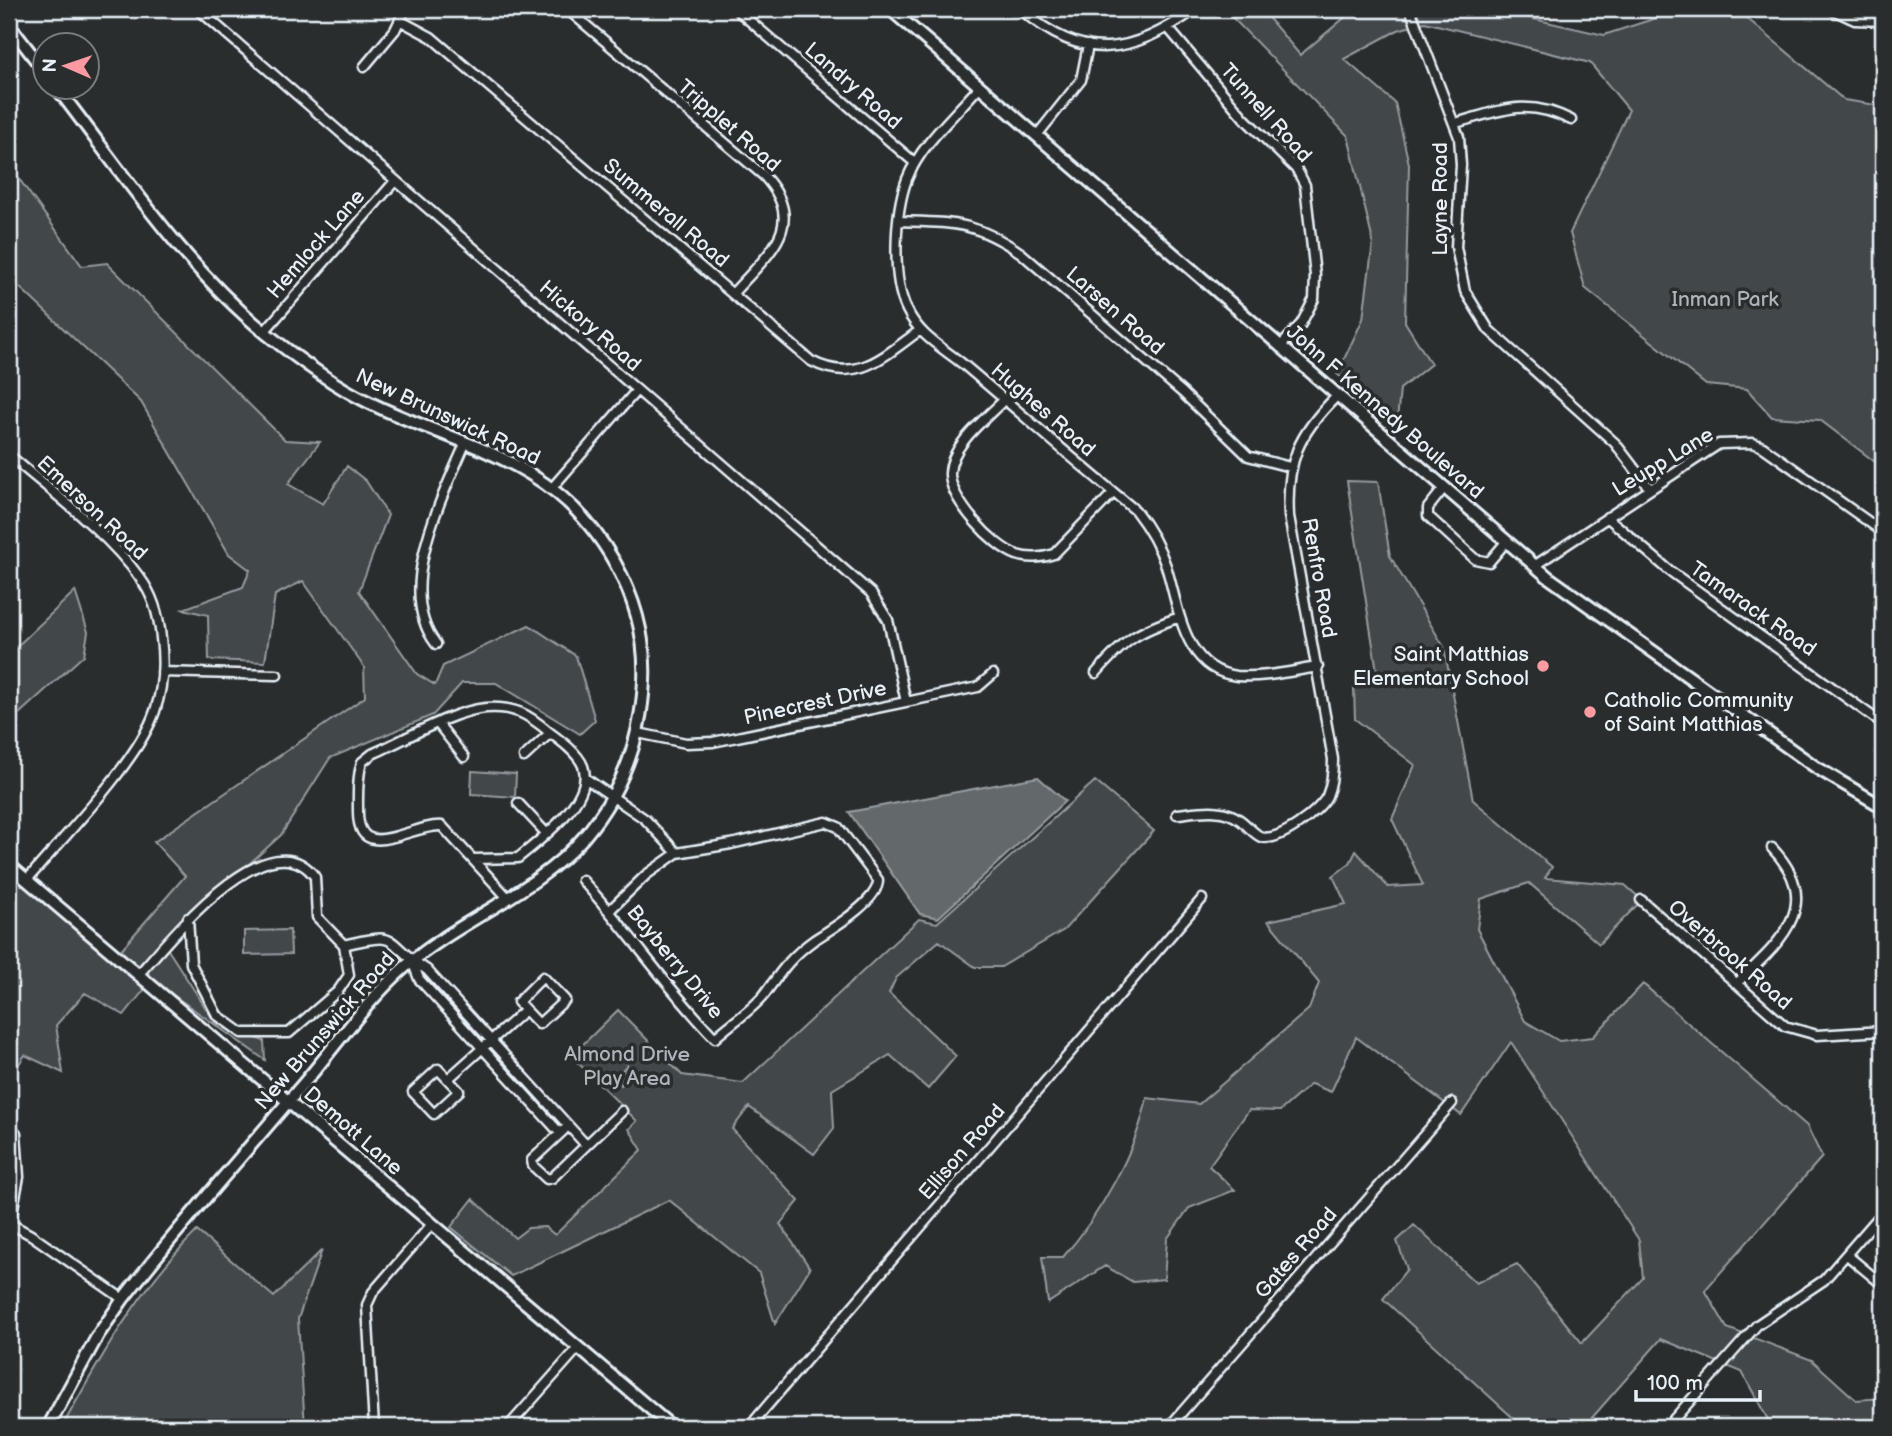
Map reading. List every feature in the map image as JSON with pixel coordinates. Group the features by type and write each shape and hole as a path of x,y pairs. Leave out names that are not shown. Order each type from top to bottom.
{"street":[{"name":"Hickory Road","path":"198,9 871,593 888,620 906,702"},
{"path":"364,67 401,21 405,9"},
{"name":"Tripplet Road","path":"567,9 764,176 781,198 784,223 778,243 734,292"},
{"name":"Landry Road","path":"736,9 915,163"},
{"name":"John F Kennedy Boulevard","path":"890,9 1038,134 1534,566 1600,617 1806,761 1883,807"},
{"path":"1020,9 1059,37 1088,45 1125,46 1169,29 1196,9"},
{"name":"Layne Road","path":"1410,9 1424,53 1455,123 1461,164 1456,247 1465,291 1479,317 1517,358 1615,443 1650,489"},
{"path":"1831,9 1855,20 1883,21"},
{"name":"Summerall Road","path":"401,21 430,37 734,292 811,361 830,368 852,370 869,367 919,331"},
{"path":"9,25 32,55"},
{"name":"Tunnell Road","path":"1169,29 1244,118 1289,161 1305,185 1315,275 1314,299 1301,324 1280,347"},
{"path":"1038,134 1081,80 1088,45"},
{"name":"Hughes Road","path":"980,86 915,163 907,178 899,220 900,293 919,331 1135,510 1149,528 1166,566 1180,617 1195,652 1221,672 1238,676 1318,667"},
{"name":"New Brunswick Road","path":"48,1427 98,1335 122,1299 289,1101 412,961 508,898 569,852 613,797 627,769 638,733 645,664 635,611 621,575 602,540 571,505 531,474 355,396 264,332 190,257 68,102"},
{"path":"1455,123 1527,106 1546,109 1571,120"},
{"name":"Hemlock Lane","path":"264,332 395,181"},
{"name":"Larsen Road","path":"899,220 962,224 992,233 1021,253 1183,393 1248,456 1290,467"},
{"path":"551,489 637,390"},
{"name":"Renfro Road","path":"1177,814 1217,811 1238,818 1260,836 1275,836 1318,809 1326,796 1332,777 1333,759 1289,516 1287,487 1290,467 1303,435 1337,396"},
{"path":"1004,400 956,452 950,474 956,499 1003,547 1019,556 1054,554 1113,492"},
{"name":"Leupp Lane","path":"1534,566 1719,444 1753,443 1763,447 1883,533"},
{"path":"436,644 426,631 421,609 425,548 433,518 465,444"},
{"name":"Emerson Road","path":"9,455 85,521 140,578 156,614 162,672 155,712 132,754 27,880"},
{"path":"1444,488 1427,508 1429,516 1475,559 1489,562 1506,542"},
{"name":"Tamarack Road","path":"1606,517 1670,571 1883,724"},
{"path":"1096,673 1121,645 1137,633 1180,617"},
{"path":"162,672 276,675"},
{"name":"Pinecrest Drive","path":"638,733 686,743 713,742 978,687 993,674"},
{"path":"474,859 516,859 573,808 584,778 578,758 524,712 509,708 476,709 372,754 362,762 358,827 364,836 375,840 442,826 508,898"},
{"path":"439,724 464,757"},
{"path":"524,757 550,733"},
{"path":"584,778 645,819 677,853"},
{"path":"518,803 546,833"},
{"name":"Bayberry Drive","path":"832,822 873,871 879,887 842,923 796,954 776,974 763,996 715,1038 692,1014 610,909 646,874 677,853 832,822"},
{"path":"1736,984 1781,941 1796,911 1794,883 1782,859 1772,848"},
{"path":"139,974 188,918 265,861 291,861 303,865 315,877 317,917 344,945 350,969 346,980 294,1031 284,1034 242,1032 210,1007 191,964 188,918"},
{"name":"Demott Lane","path":"9,865 672,1427"},
{"path":"583,880 610,909"},
{"name":"Ellison Road","path":"749,1427 1202,899"},
{"name":"Overbrook Road","path":"1641,900 1794,1031 1817,1035 1883,1031"},
{"path":"344,945 378,937 389,938 412,961 427,970 586,1145"},
{"path":"412,961 419,979 560,1133"},
{"path":"543,977 565,1000 539,1024 525,1010 518,1002 543,977"},
{"path":"447,1079 525,1010"},
{"path":"438,1069 447,1079 459,1091 434,1114 413,1092 438,1069"},
{"name":"Gates Road","path":"1169,1427 1451,1102"},
{"path":"568,1125 532,1160 533,1166 543,1178 552,1178 622,1111"},
{"path":"16,1133 19,1177 9,1223 122,1299"},
{"path":"1667,1427 1757,1325 1824,1280 1883,1212"},
{"path":"374,1427 367,1304 373,1292 432,1224"},
{"path":"1847,1255 1883,1285"},
{"path":"508,1427 579,1347"}],"green space":[{"name":"Inman Park","path":"1224,9 1261,9 1300,55 1349,14 1381,9 1490,9 1604,35 1684,9 1736,9 1844,100 1883,106 1883,468 1820,420 1772,417 1747,389 1706,385 1585,288 1570,233 1629,110 1590,63 1425,22 1398,30 1344,59 1395,103 1409,164 1405,322 1431,364 1400,389 1397,422 1337,374 1363,319 1373,242 1348,136"},
{"path":"9,165 82,266 107,263 285,440 320,442 288,484 323,504 347,466 366,481 388,515 359,591 417,674 435,685 443,666 529,625 576,656 595,720 580,734 496,683 462,683 433,715 330,758 281,835 163,942 216,1024 264,1041 265,1060 152,980 124,1015 85,993 56,1025 63,1073 25,1055 9,1079 9,862 119,952 185,876 154,842 365,697 364,667 303,581 275,595 265,662 209,660 208,615 183,609 243,587 250,570 229,554 141,402 12,280 9,282"},
{"path":"1347,481 1378,482 1390,556 1444,647 1473,800 1552,867 1545,878 1625,885 1642,900 1599,944 1529,883 1481,899 1477,929 1525,1021 1559,1041 1593,1037 1643,984 1807,1126 1822,1157 1705,1290 1727,1328 1812,1360 1856,1400 1883,1398 1883,1427 1772,1427 1742,1372 1661,1339 1584,1427 1523,1427 1383,1299 1407,1269 1397,1241 1414,1225 1476,1283 1517,1264 1582,1343 1643,1278 1639,1240 1511,1042 1461,1115 1356,1037 1331,1092 1311,1084 1280,1111 1249,1110 1209,1166 1235,1190 1189,1208 1167,1239 1164,1279 1133,1282 1105,1266 1048,1303 1042,1257 1063,1257 1090,1222 1125,1161 1147,1098 1199,1104 1309,1009 1319,983 1268,921 1346,904 1333,876 1350,863 1356,851 1388,887 1423,885 1392,819 1415,765 1355,719 1354,688 1377,671"},
{"path":"75,591 88,632 84,655 9,723 9,654"},
{"path":"472,771 516,774 515,797 471,794"},
{"name":"Almond Drive Play Area","path":"1095,781 1154,831 1064,930 1001,967 975,967 939,941 896,978 889,993 956,1056 928,1089 890,1055 832,1090 834,1128 814,1154 749,1107 732,1129 799,1201 780,1224 810,1268 775,1324 759,1273 669,1200 511,1276 451,1227 473,1199 515,1238 528,1228 545,1227 555,1235 642,1150 629,1129 637,1121 571,1056 618,1010 682,1075 743,1083 919,919 937,923"},
{"path":"290,930 291,954 244,955 244,931"},
{"path":"197,1231 274,1297 322,1250 298,1319 305,1427 62,1427 106,1349 139,1299"}],"shaded area":[{"path":"1038,777 1065,801 938,918 920,914 849,812"},
{"path":"627,1065 635,1072 621,1085 614,1078"}],"place":[{"name":"Saint Matthias Elementary School","path":"1543,666"},
{"name":"Catholic Community of Saint Matthias","path":"1590,712"}]}
